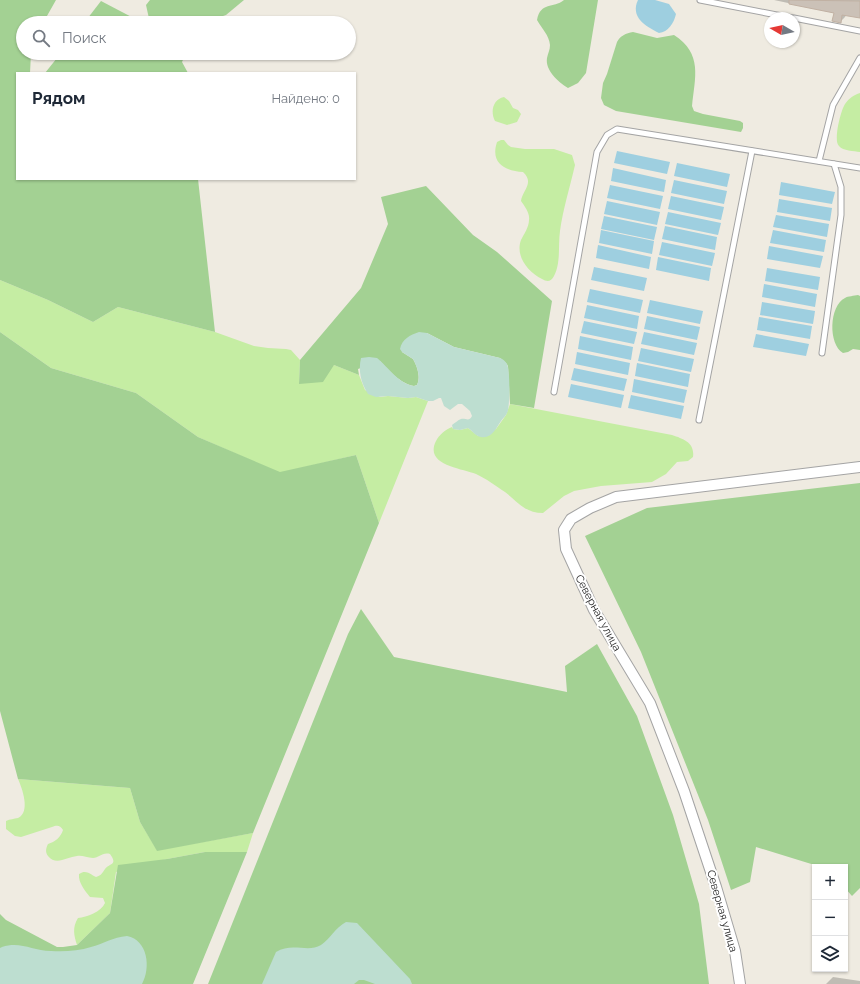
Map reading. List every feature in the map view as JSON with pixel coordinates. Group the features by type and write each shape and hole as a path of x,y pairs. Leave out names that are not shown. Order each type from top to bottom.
{"street":[{"name":"Северная улица","path":"740,984 735,951 721,901 681,784 650,703 594,610 566,549 564,530 572,518 590,508 616,497 860,466"}],"lane":[{"path":"700,0 764,12"},
{"path":"800,19 860,31"},
{"path":"819,161 833,104 860,58"},
{"path":"554,392 597,152 607,135 617,129 860,168"},
{"path":"699,420 752,151"},
{"path":"822,353 841,215 841,187 834,164"}],"green space":[{"path":"0,0 56,0 47,16 16,16 16,60 31,60 30,72 16,72 16,180 198,180 215,332 118,307 93,322 48,300 0,280"},
{"path":"150,0 244,0 223,16 148,16 146,5"},
{"path":"564,0 598,0 586,73 578,83 568,88 556,79 548,67 547,58 550,47 549,41 547,35 537,20 541,10"},
{"path":"101,1 130,16 89,16"},
{"path":"633,32 657,38 674,35 683,42 693,58 695,67 692,106 694,111 740,121 743,123 741,132 616,111 604,105 601,98 603,83 617,42 624,35"},
{"path":"55,60 183,60 182,62 187,72 46,72"},
{"path":"860,93 860,152 841,148 837,143 837,132 845,104 852,97"},
{"path":"504,97 509,101 513,108 518,110 521,114 517,122 507,125 495,121 493,110 495,103 500,98"},
{"path":"504,140 511,147 525,149 554,149 572,155 575,165 561,223 558,265 553,278 550,280 547,281 537,276 528,268 521,258 521,240 528,225 529,215 521,201 527,187 528,180 523,172 505,168 497,160 495,149 497,142"},
{"path":"426,186 473,235 497,252 552,301 534,408 510,404 508,366 500,358 454,347 427,333 402,352 413,359 419,375 417,385 414,386 404,383 380,361 358,369 359,375 334,365 323,382 299,384 300,360 361,288 388,224 381,197"},
{"path":"0,280 48,300 93,322 118,307 215,332 254,346 291,350 300,360 299,384 334,365 359,375 365,390 380,397 416,397 428,401 379,523 356,455 280,473 198,437 136,393 51,368 0,332"},
{"path":"860,296 860,350 853,349 843,353 835,342 832,325 833,317 840,302 846,297"},
{"path":"0,332 51,368 136,393 198,437 280,472 356,455 379,523 253,833 157,851 140,822 130,788 18,779 0,711"},
{"path":"419,332 427,333 454,347 500,358 507,364 509,379 508,410 491,435 481,437 477,436 468,428 460,430 453,429 452,425 461,419 469,419 472,416 470,411 462,404 458,404 450,410 444,406 441,398 428,401 416,397 376,397 368,394 361,377 361,358 377,358 403,382 409,385 417,385 419,375 413,359 400,349 407,338"},
{"path":"510,404 672,435 688,442 692,448 693,457 688,461 677,462 666,474 652,482 601,486 574,491 564,496 543,513 537,513 526,509 505,492 476,474 446,464 439,460 435,455 434,449 436,441 445,431 452,427 453,429 460,430 468,428 478,436 496,429 506,415"},
{"path":"860,483 860,888 852,896 848,891 848,864 812,864 756,847 750,882 731,890 708,820 641,652 585,536 647,508"},
{"path":"361,609 394,657 567,692 565,666 597,644 637,716 673,815 699,904 709,984 208,984 348,634"},
{"path":"18,779 130,788 140,822 157,850 253,833 247,852 205,852 167,859 116,872 110,913 77,945 74,932 78,918 93,914 105,903 103,898 90,897 81,883 79,874 86,872 96,877 102,874 113,862 113,860 110,854 103,854 93,858 79,856 58,861 51,859 46,852 46,848 48,844 53,842 61,835 63,830 58,826 21,837 15,836 6,829 6,821 18,818 24,811 25,805 22,788"},
{"path":"205,852 247,852 193,984 0,984 0,914 6,920 57,947 77,945 110,913 118,865 167,859"},
{"path":"346,922 357,923 410,979 412,984 375,984 364,980 359,980 354,984 262,984 276,952 288,948 311,948 321,945"},
{"path":"127,936 139,943 146,956 147,963 145,978 142,984 0,984 0,948 2,947 15,945 44,951 71,951 95,946"}],"water":[{"path":"638,0 655,0 669,4 676,14 674,21 665,31 659,33 644,24 637,16 636,6"},
{"path":"617,151 670,162 667,174 614,163"},
{"path":"677,163 730,174 727,187 674,176"},
{"path":"613,168 666,180 664,192 611,181"},
{"path":"674,180 727,191 724,204 671,193"},
{"path":"781,182 835,192 832,204 779,195"},
{"path":"610,185 663,196 660,209 607,198"},
{"path":"671,196 724,207 721,220 668,209"},
{"path":"779,199 832,208 830,221 777,212"},
{"path":"607,201 660,212 657,225 604,214"},
{"path":"668,212 721,223 718,235 665,224"},
{"path":"776,215 829,224 827,237 773,227"},
{"path":"604,216 657,227 654,240 601,229"},
{"path":"665,226 717,237 715,250 662,239"},
{"path":"601,230 654,241 652,254 599,243"},
{"path":"773,230 826,240 824,252 770,243"},
{"path":"662,242 715,253 712,266 659,255"},
{"path":"598,245 651,257 649,269 596,258"},
{"path":"769,246 823,256 820,268 767,259"},
{"path":"658,257 711,268 709,281 656,270"},
{"path":"594,267 647,278 644,291 591,280"},
{"path":"767,268 820,277 818,290 765,281"},
{"path":"764,284 817,294 815,307 762,297"},
{"path":"590,289 643,300 640,313 587,302"},
{"path":"650,300 703,311 700,324 647,313"},
{"path":"762,302 815,311 813,324 760,315"},
{"path":"587,305 639,316 637,329 584,318"},
{"path":"647,316 700,327 697,340 644,329"},
{"path":"759,317 812,326 810,339 757,330"},
{"path":"584,321 637,332 634,344 581,333"},
{"path":"644,332 697,343 694,355 641,344"},
{"path":"756,334 809,344 806,356 753,347"},
{"path":"580,336 633,347 631,360 578,349"},
{"path":"641,348 694,359 691,372 638,361"},
{"path":"577,352 630,363 628,375 575,364"},
{"path":"637,363 690,374 688,387 635,376"},
{"path":"574,368 627,379 624,391 571,380"},
{"path":"634,379 687,390 684,403 632,392"},
{"path":"571,384 624,395 621,408 568,397"},
{"path":"631,395 684,406 681,419 628,408"}],"building":[{"path":"789,0 860,1 860,18 842,15 841,23 832,21 834,13 789,4"}]}
